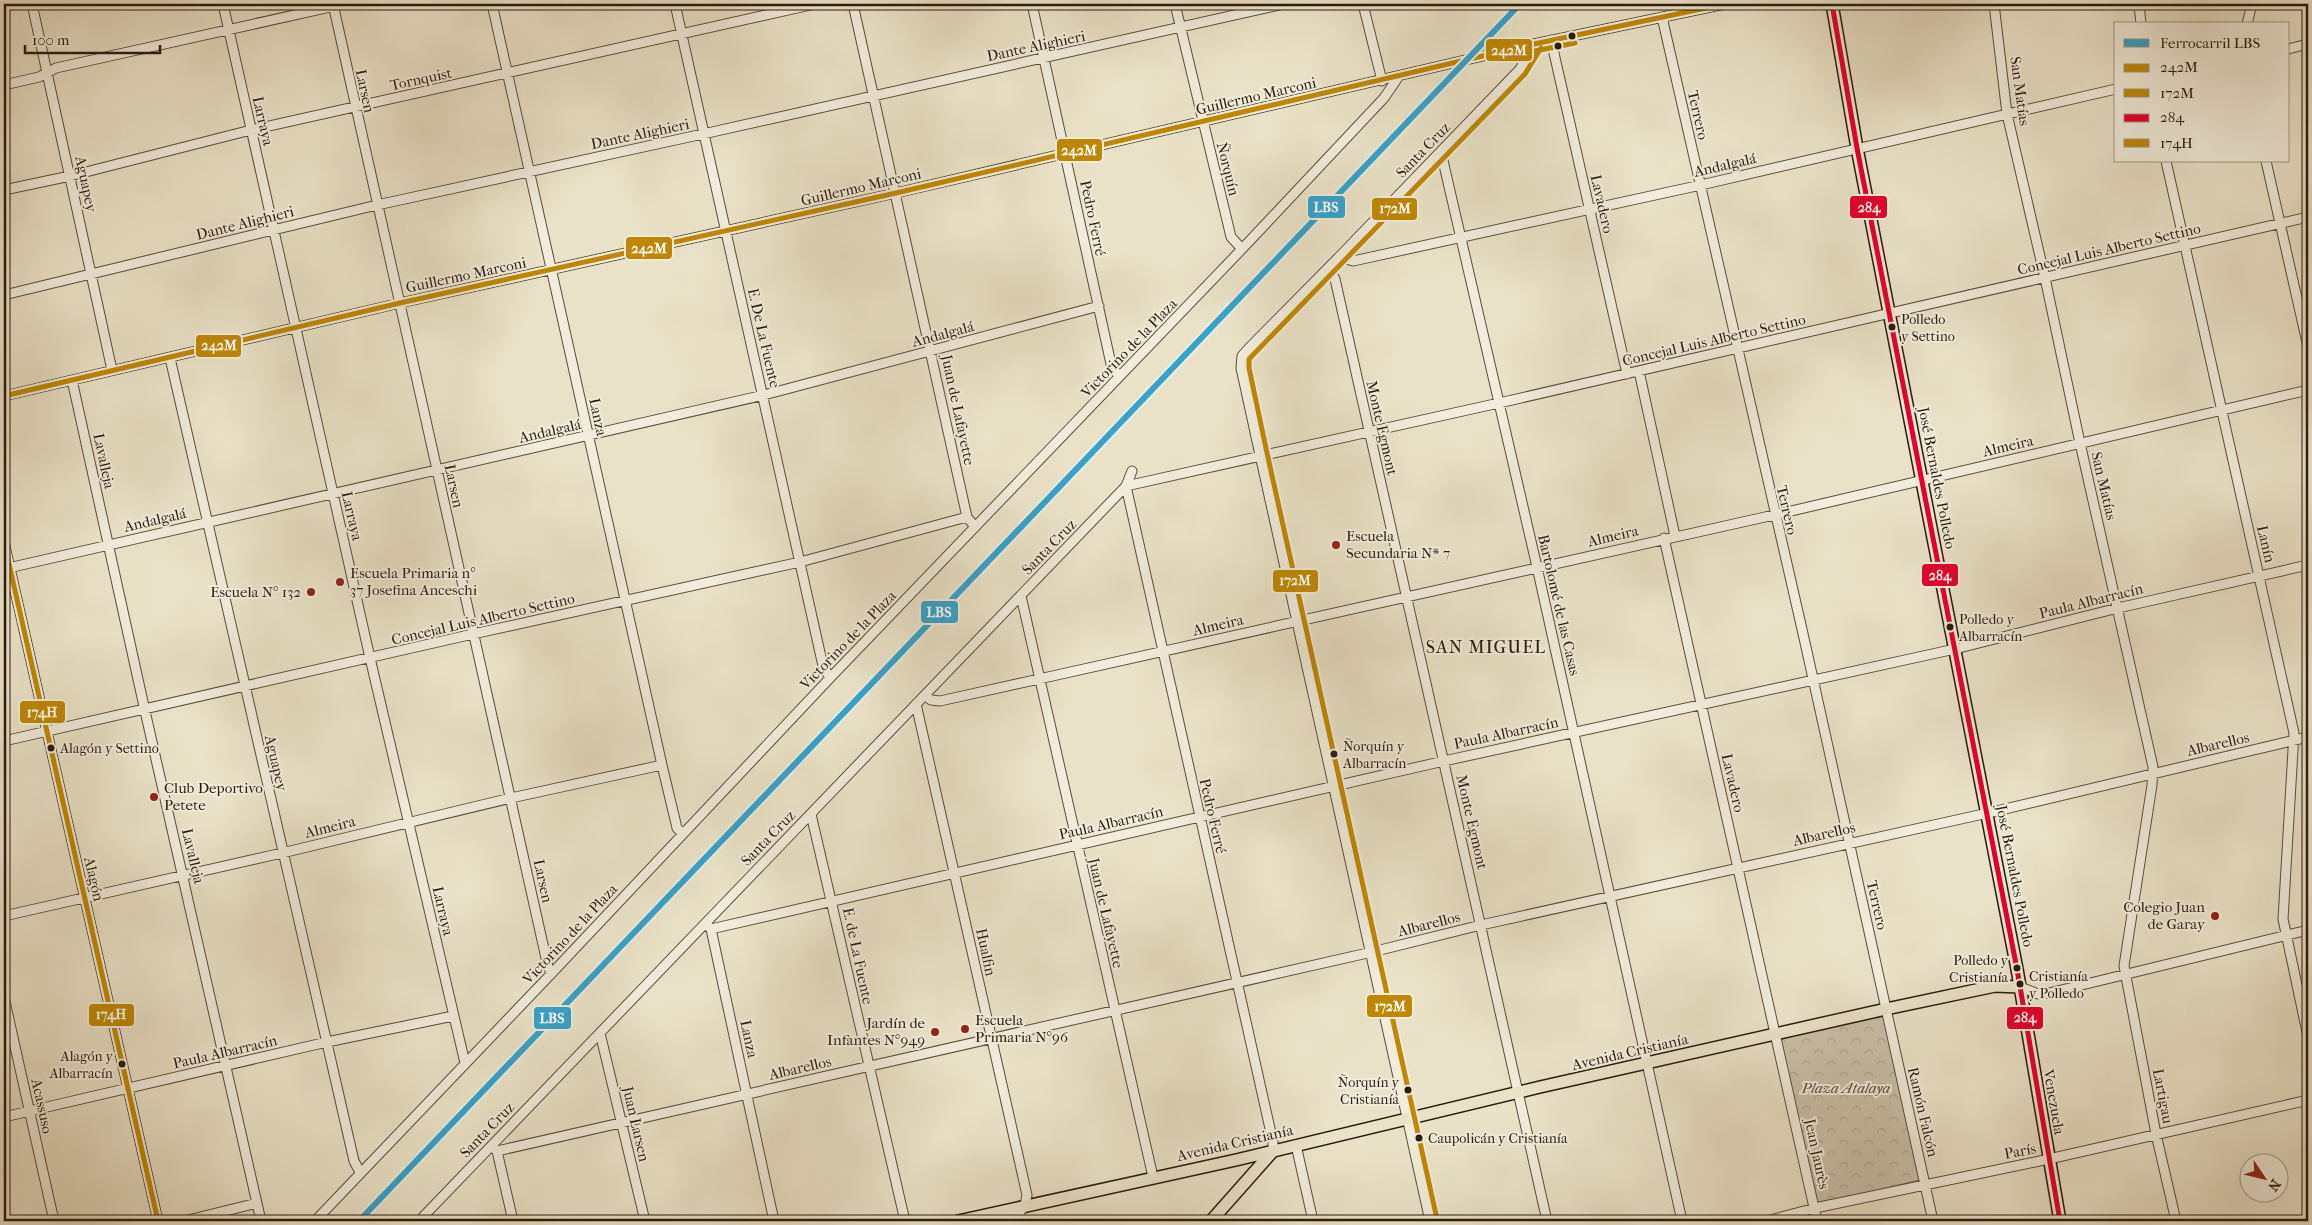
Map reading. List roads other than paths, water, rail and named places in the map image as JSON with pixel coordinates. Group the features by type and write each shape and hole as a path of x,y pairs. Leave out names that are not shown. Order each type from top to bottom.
{"main road":[{"name":"José Bernaldes Polledo","path":"1832,4 1857,148 1891,314 1921,481 1988,813 2020,988"},
{"name":"Avenida Cristianía","path":"958,1221 1273,1151 1519,1092 1886,1009 1996,986 2020,988"},
{"name":"Venezuela","path":"2020,988 2060,1221"},
{"path":"1211,1221 1273,1151"}],"street":[{"name":"Aguapey","path":"32,4 112,370"},
{"name":"Larraya","path":"223,4 370,658 465,1064"},
{"path":"4,85 39,77 56,68 344,4"},
{"name":"Lanza","path":"492,4 588,436 627,601 662,765 677,828 683,834"},
{"name":"E. De La Fuente","path":"675,4 725,232 764,395 823,666 830,678"},
{"name":"Tornquist","path":"4,190 70,176 251,130 815,4"},
{"name":"Juan de Lafayette","path":"853,4 967,517 975,527"},
{"name":"Pedro Ferré","path":"1032,4 1111,364 1119,377"},
{"name":"Ñorquín","path":"1175,4 1231,237 1242,249"},
{"name":"Dante Alighieri","path":"4,295 377,205 529,173 1284,4"},
{"path":"1363,4 1382,81"},
{"name":"Guillermo Marconi","path":"4,396 400,303 896,193 1551,40 1725,4"},
{"name":"San Matías","path":"1994,4 2007,114 2154,773 2125,957 2125,975"},
{"path":"2139,4 2141,22"},
{"path":"2248,22 2252,4"},
{"name":"Larsen","path":"333,5 548,967 552,973"},
{"name":"Terrero","path":"1662,18 1886,1009"},
{"name":"Lavadero","path":"1551,40 1626,374"},
{"name":"Santa Cruz","path":"1260,455 1241,368 1242,356 1520,69 1534,44"},
{"path":"2290,48 2308,44"},
{"name":"Victorino de la Plaza","path":"315,1221 830,678 1242,249 1384,98 1399,76"},
{"name":"Andalgalá","path":"1339,257 1353,261 1700,185 2114,89"},
{"name":"Bartolomé de las Casas","path":"1441,152 1537,567 1682,1221"},
{"name":"Lanín","path":"2166,162 2294,740 2283,919 2308,1037"},
{"path":"2266,162 2308,347"},
{"name":"Concejal Luis Alberto Settino","path":"1126,486 1891,314 2308,217"},
{"name":"Monte Egmont","path":"1328,268 1335,279 1547,1221"},
{"name":"Andalgalá","path":"7,568 764,395 1098,306"},
{"name":"Aguapey","path":"170,358 282,853 328,1042 354,1161 360,1172"},
{"path":"1639,371 1675,536"},
{"name":"Lavalleja","path":"72,380 144,711 184,876 262,1221"},
{"name":"Almeira","path":"925,695 931,700 940,701 1774,515 2308,390"},
{"path":"1260,455 1372,952 1430,1221"},
{"name":"Santa Cruz","path":"418,1221 494,1148 600,1033 708,926 811,814 1126,486 1132,471"},
{"name":"Pedro Ferré","path":"1126,486 1273,1142 1273,1151"},
{"name":"Concejal Luis Alberto Settino","path":"4,741 800,562 967,517"},
{"name":"Lavadero","path":"1664,538 1776,1034"},
{"name":"Alagón","path":"4,542 7,568 47,732 158,1221"},
{"name":"Paula Albarracín","path":"708,926 1076,846 1573,732 1955,649 2118,608 2308,565"},
{"name":"Juan de Lafayette","path":"1021,596 1152,1178"},
{"name":"Hualfin","path":"916,704 1027,1195 1025,1205"},
{"name":"Albarellos","path":"494,1148 746,1095 1372,952 1481,925 1988,813 2308,737"},
{"name":"Almeira","path":"4,916 184,876 511,798 662,765"},
{"name":"E. de La Fuente","path":"811,814 905,1221"},
{"name":"Lanza","path":"708,926 774,1221"},
{"name":"Avenida Cristianía","path":"2020,988 2038,994 2049,992 2286,937 2308,930"},
{"name":"Lartigau","path":"2125,975 2156,1134 2176,1221"},
{"name":"Acassuso","path":"4,997 54,1221"},
{"name":"Ramón Falcón","path":"1886,1009 1933,1221"},
{"name":"Paula Albarracín","path":"4,1117 328,1042 453,1016"},
{"name":"Juan Larsen","path":"600,1033 645,1221"},
{"name":"Jean Jaurès","path":"1776,1034 1817,1221"},
{"name":"París","path":"1767,1221 1815,1208 2049,1159 2308,1100"},
{"path":"1296,1145 1313,1221"},
{"path":"494,1148 513,1221"},
{"path":"184,1221 257,1203"},
{"path":"1013,1221 1025,1205"}],"rail line":[{"name":"LBS","path":"359,1221 1520,4"}],"place":[{"name":"Polledo y Settino","path":"1892,327"},
{"name":"Escuela Secundaria N* 7","path":"1336,545"},
{"name":"Escuela Primaria n° 37 Josefina Anceschi","path":"340,582"},
{"name":"Escuela N° 132","path":"311,592"},
{"name":"Polledo y Albarracín","path":"1950,627"},
{"name":"Alagón y Settino","path":"51,748"},
{"name":"Ñorquín y Albarracín","path":"1334,754"},
{"name":"Club Deportivo Petete","path":"154,797"},
{"name":"Colegio Juan de Garay","path":"2215,916"},
{"name":"Polledo y Cristianía","path":"2017,968"},
{"name":"Cristianía y Polledo","path":"2020,984"},
{"name":"Escuela Primaria N°96","path":"965,1029"},
{"name":"Jardín de Infantes N°949","path":"935,1032"},
{"name":"Alagón y Albarracín","path":"122,1064"},
{"name":"Ñorquín y Cristianía","path":"1408,1090"},
{"name":"Caupolicán y Cristianía","path":"1419,1138"}],"district":[{"name":"SAN MIGUEL","path":"1486,647"}],"park label":[{"name":"Plaza Atalaya","path":"1846,1088"}]}
